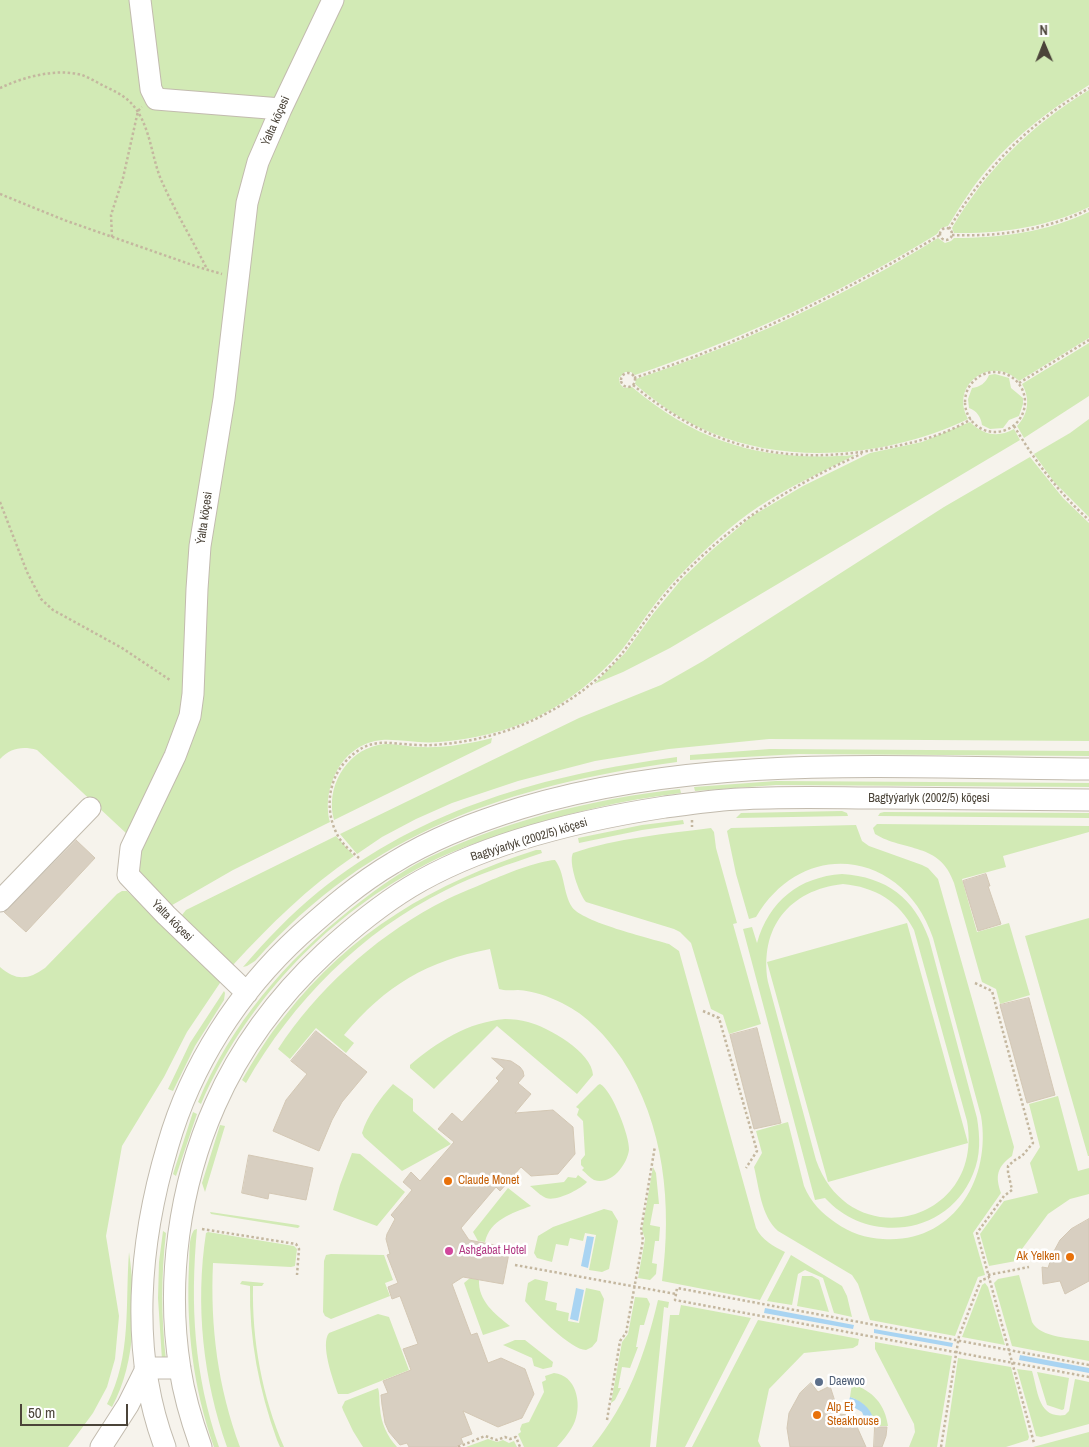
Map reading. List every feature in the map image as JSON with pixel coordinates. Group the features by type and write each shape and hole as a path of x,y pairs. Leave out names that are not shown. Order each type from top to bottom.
{"street":[{"path":"140,0 153,94 160,100 281,109"},
{"name":"Ýalta köçesi","path":"247,993 166,915 128,875 130,848 175,756 190,716 195,668 200,553 222,413 247,203 258,162 333,0"},
{"path":"164,1447 151,1405 145,1370 142,1294 147,1238 154,1201 169,1140 182,1102 204,1057 221,1029 247,993 286,948 364,881 440,838 471,825 546,801 625,784 686,775 740,770 870,767 1089,769"},
{"name":"Bagtyýarlyk (2002/5) köçesi","path":"201,1447 190,1414 180,1368 175,1291 184,1207 200,1142 222,1090 247,1046 285,995 307,970 378,909 409,888 456,863 512,843 592,820 630,813 740,799 1089,800"},
{"path":"0,901 90,808"},
{"path":"154,1201 184,1207"},
{"path":"145,1370 180,1368"},
{"path":"101,1447 128,1405 145,1370"}],"path":[{"path":"0,88 20,80 45,74 69,73 83,76 118,92 128,99 138,111 146,128 163,185 207,270"},
{"path":"949,229 973,190 997,161 1044,118 1089,88"},
{"path":"112,237 111,215 123,178 138,111 153,94"},
{"path":"0,194 112,237 207,270 238,278"},
{"path":"952,235 990,235 1018,231 1054,223 1089,209"},
{"path":"634,378 713,350 784,319 854,285 940,235 943,229 949,229"},
{"path":"949,229 952,235"},
{"path":"940,235 940,238 946,241 952,235"},
{"path":"1019,384 1089,340"},
{"path":"633,385 626,387 621,382 621,378 626,373 629,373 634,378"},
{"path":"999,373 1013,378 1019,384 1025,398 1025,405 1023,413 1014,425 1007,430 992,432 978,426 971,419 966,407 966,399 971,384 977,379 983,375 999,373"},
{"path":"633,385 634,378"},
{"path":"633,385 681,420 712,436 745,447 781,453 838,454 862,452 916,442 945,432 971,419"},
{"path":"1014,425 1046,475 1089,520"},
{"path":"359,858 339,837 332,821 330,810 332,789 337,774 344,763 355,753 380,742 438,745 486,737 526,724 563,704 584,689 614,662 673,585 726,535 751,514 774,499 862,452"},
{"path":"0,502 41,599 54,610 122,648 170,680"},
{"path":"975,983 992,991 1033,1144 1022,1156 1008,1166 1012,1190 1004,1196 977,1233 1034,1443"},
{"path":"703,1011 719,1018 756,1151 746,1168"},
{"path":"607,1420 620,1341 626,1333 635,1286 643,1240 640,1230 655,1146"},
{"path":"202,1229 296,1244 299,1249 297,1275"},
{"path":"514,1265 676,1294"},
{"path":"941,1447 958,1340 981,1280 989,1276 1029,1267"},
{"path":"1089,1364 678,1288 675,1300 1089,1377"},
{"path":"458,1447 485,1436 497,1440 505,1437 510,1439 516,1437 520,1447"}],"green space":[{"path":"0,0 326,0 254,159 187,706 127,834 37,750 17,749 8,752 0,759"},
{"path":"338,0 1089,0 1089,85 1049,112 1012,143 979,180 948,226 941,228 937,234 864,276 790,313 675,361 635,375 631,372 625,372 619,378 620,384 624,388 632,387 683,423 709,436 736,445 764,452 792,455 855,455 781,493 728,529 670,586 611,662 582,689 560,704 537,717 489,734 452,741 382,740 368,743 356,749 346,758 332,781 328,809 330,822 233,870 167,908 139,875 140,841 173,776 202,589 252,201"},
{"path":"1089,90 1089,207 1057,220 1023,228 989,232 954,233 952,228 966,207 1011,150 1048,118"},
{"path":"1089,212 1089,338 1019,381 1008,373 997,371 986,372 976,377 968,385 964,395 964,406 968,419 938,432 874,448 841,452 808,453 775,450 743,443 691,424 653,399 635,384 636,379 715,351 791,318 866,280 938,238 945,243 954,238 1006,235 1040,229"},
{"path":"1089,343 1089,396 1024,438 1017,426 1024,416 1027,406 1025,389 1022,384"},
{"path":"995,374 1009,378 1011,388 1023,398 1023,404 1019,416 1009,420 1003,428 990,429 982,425 978,415 969,408 968,399 972,388 982,384 989,375"},
{"path":"1089,419 1089,517 1054,482 1034,454 1070,433"},
{"path":"970,422 980,430 991,434 1002,434 1014,429 1020,440 670,648 623,672 594,684 625,653 653,614 681,580 712,550 752,516 803,486 870,453 922,442"},
{"path":"1030,457 1063,498 1089,523 1089,741 769,739 669,749 595,761 518,781 452,803 382,837 357,854 340,834 579,718 661,685 703,661 944,507"},
{"path":"492,738 491,743 334,820 332,796 335,784 347,764 366,749 383,744 420,747 447,746"},
{"path":"770,749 1089,751 1089,756 799,754 690,760 690,755"},
{"path":"677,757 677,762 615,772 556,785 500,801 446,821 395,847 347,878 300,916 255,961 243,967 298,909 318,892 358,863 400,838 443,817 488,799 533,785 628,764"},
{"path":"776,781 1089,783 1089,787 776,785 695,791 694,787"},
{"path":"680,789 681,793 638,799 553,818 488,839 428,863 382,890 350,913 290,968 263,1000 240,1033 219,1068 201,1104 198,1102 211,1073 227,1046 244,1020 282,972 327,929 391,879 446,849 478,836 545,814 614,799"},
{"path":"842,811 847,813 848,816 736,818 741,813"},
{"path":"884,812 1089,813 1089,818 878,816"},
{"path":"683,820 684,824 642,830 579,843 578,838 642,825"},
{"path":"877,824 1089,826 1089,832 1003,856 1006,867 962,879 977,932 1009,923 1030,995 1000,1004 996,989 982,982 954,883 948,870 930,854 886,840 875,834 873,828"},
{"path":"856,825 862,841 869,846 922,865 928,868 938,879 1014,1147 1012,1156 1000,1168 998,1182 1001,1193 973,1233 985,1275 978,1277 955,1336 870,1320 858,1284 852,1275 778,1231 772,1225 761,1201 754,1167 762,1153 756,1131 788,1122 804,1186 817,1207 847,1230 864,1236 883,1239 907,1238 929,1231 947,1219 962,1203 973,1184 980,1163 983,1140 981,1116 933,938 919,909 900,887 877,872 852,864 825,865 800,874 776,891 756,917 749,919 736,874 727,831 731,828"},
{"path":"711,828 714,832 716,848 737,923 733,924 761,1024 729,1034 723,1015 711,1009 691,943 674,929 586,902 577,885 572,863 573,853 590,848 641,837"},
{"path":"336,836 354,856 321,880 290,907 233,965 182,915 186,910"},
{"path":"536,850 541,850 542,853 470,879 446,890 386,926 332,971 285,1024 246,1083 242,1080 273,1032 310,986 337,959 366,935 429,895 463,878"},
{"path":"555,860 561,871 569,901 578,913 602,924 669,944 679,951 756,1228 772,1245 785,1252 760,1300 662,1281 666,1224 662,1166 648,1111 636,1084 622,1059 609,1042 580,1014 562,1003 540,994 499,989 490,949 447,960 427,968 392,989 360,1017 344,1035 354,1043 346,1053 316,1028 290,1059 278,1049 293,1027 328,987 347,968 389,934 411,919 455,896 522,868"},
{"path":"842,874 858,876 885,885 907,901 915,912 929,939 977,1118 979,1153 973,1174 961,1195 945,1211 927,1221 906,1227 884,1227 863,1223 843,1213 825,1198 815,1200 743,929 752,927 757,943 769,915 788,894 799,886 826,876","holes":["843,884 876,892 885,897 901,911 914,930 967,1121 967,1156 956,1183 936,1204 911,1215 884,1217 857,1209 833,1191 816,1160 768,982 766,963 768,945 782,915 793,903 807,894"]},
{"path":"122,891 127,891 222,980 187,1032 164,1077 122,1146 106,1236 119,1316 115,1359 107,1387 93,1413 68,1447 0,1447 0,967 17,977 28,977 39,972"},
{"path":"1089,918 1089,1156 1088,1156 1025,936"},
{"path":"907,923 968,1143 828,1182 767,962"},
{"path":"224,991 224,1000 195,1046 173,1091 168,1089 190,1043"},
{"path":"505,1019 528,1022 546,1029 568,1042 585,1058 591,1066 593,1075 577,1094 497,1026 434,1089 410,1068 410,1065 420,1057 454,1034 478,1024"},
{"path":"393,1084 413,1099 413,1111 451,1144 402,1171 364,1137 362,1133 375,1107"},
{"path":"600,1084 605,1088 615,1104 627,1135 629,1150 622,1168 612,1177 600,1181 592,1179 582,1170 584,1168 581,1165 581,1160 585,1155 583,1121 577,1115 579,1109 576,1107"},
{"path":"1058,1096 1078,1171 1089,1168 1089,1194 1070,1199 1048,1214 1016,1257 1016,1261 989,1266 980,1234 1004,1201 1038,1193 1030,1163 1040,1147 1029,1104"},
{"path":"193,1112 197,1114 176,1176 173,1174"},
{"path":"220,1125 225,1126 205,1192 202,1183"},
{"path":"352,1153 360,1154 405,1192 377,1226 333,1210"},
{"path":"653,1167 656,1173 659,1204 654,1204 650,1225 660,1227 659,1241 655,1241 652,1263 657,1264 656,1274 650,1280 638,1278 645,1239 642,1230"},
{"path":"578,1175 587,1182 562,1197 546,1198 530,1186 564,1182 568,1177 576,1178"},
{"path":"508,1188 531,1206 503,1218 492,1228 485,1242 478,1241 473,1232"},
{"path":"604,1209 612,1211 618,1221 609,1269 602,1272 589,1270 596,1235 585,1233 583,1241 570,1238 568,1246 556,1244 552,1262 537,1258 534,1253 538,1236 553,1227"},
{"path":"210,1212 300,1226 298,1228 211,1214"},
{"path":"197,1229 194,1285 196,1340 204,1393 219,1447 214,1447 201,1402 190,1334 188,1288 190,1247 192,1234"},
{"path":"163,1231 166,1233 162,1296 166,1360 162,1360 158,1298 159,1262"},
{"path":"206,1233 294,1246 297,1249 295,1266 291,1267 213,1263 214,1334 217,1357 226,1402 240,1447 227,1447 212,1395 203,1342 201,1287"},
{"path":"129,1252 133,1291 130,1351 120,1389 112,1407 107,1404 115,1386 124,1349"},
{"path":"326,1255 384,1255 393,1280 385,1283 390,1296 331,1319 325,1316 323,1312 324,1261"},
{"path":"791,1255 842,1286 847,1296 852,1317 834,1313 823,1278 805,1270 798,1274 792,1305 767,1301"},
{"path":"1019,1275 1032,1322 1036,1327 1049,1334 1089,1341 1089,1361 1012,1346 994,1283 998,1279"},
{"path":"802,1276 812,1276 819,1280 829,1312 797,1306"},
{"path":"470,1278 479,1280 479,1288 484,1301 493,1312 510,1326 483,1335 464,1283"},
{"path":"535,1279 548,1282 545,1300 557,1303 556,1310 569,1313 568,1321 579,1323 586,1288 600,1291 604,1299 597,1341 592,1347 586,1350 579,1348 563,1338 525,1301 528,1283"},
{"path":"242,1281 264,1283 262,1286 253,1286 254,1327 264,1388 284,1447 280,1447 277,1440 260,1383 253,1345 250,1286 240,1284"},
{"path":"985,1283 988,1287 1005,1345 962,1337 982,1285"},
{"path":"635,1297 647,1298 650,1304 644,1325 640,1325 636,1347 638,1347 630,1368 622,1367 618,1388 621,1388 615,1400 611,1403 622,1342 628,1334"},
{"path":"658,1300 669,1302 668,1308 664,1307 650,1447 592,1447 616,1413 634,1378"},
{"path":"681,1305 751,1318 685,1447 656,1447 670,1315 679,1315"},
{"path":"378,1314 389,1317 409,1370 348,1394 338,1394 327,1353 326,1345 329,1333"},
{"path":"758,1320 859,1339 858,1345 853,1348 804,1353 769,1389 758,1441 761,1447 692,1447"},
{"path":"515,1340 525,1340 553,1362 552,1367 543,1369 534,1366 532,1358 503,1345"},
{"path":"875,1342 952,1356 937,1447 909,1447 915,1432 914,1424 875,1349"},
{"path":"958,1358 1011,1367 1029,1437 1028,1440 1006,1447 945,1447"},
{"path":"1017,1369 1032,1371 1038,1395 1044,1408 1049,1413 1056,1415 1065,1415 1069,1411 1075,1379 1089,1382 1089,1424 1041,1437 1036,1436"},
{"path":"1037,1372 1069,1378 1064,1409 1047,1405"},
{"path":"554,1373 562,1375 572,1384 578,1406 575,1421 557,1447 524,1447 518,1434 521,1432 522,1424 529,1422 544,1392 542,1382 546,1380 545,1376"},
{"path":"852,1384 866,1390 877,1399 884,1411 888,1426 875,1426 867,1408 859,1401 850,1397"},
{"path":"378,1388 383,1424 387,1434 397,1447 363,1447 342,1407 345,1401"},
{"path":"1089,1432 1089,1447 1033,1447"},
{"path":"488,1439 497,1442 503,1440 509,1443 514,1441 517,1447 466,1447"}],"water":[{"path":"587,1236 594,1237 588,1268 581,1266"},
{"path":"576,1288 584,1290 578,1321 570,1319"},
{"path":"765,1308 854,1325 853,1329 764,1313"},
{"path":"874,1329 953,1343 952,1347 874,1333"},
{"path":"1020,1355 1089,1368 1089,1373 1019,1360"},
{"path":"850,1397 867,1408 875,1426 868,1427 862,1412 848,1404"}],"building":[{"path":"76,840 95,858 26,932 4,912"},
{"path":"986,874 990,886 988,886 1001,924 978,931 963,881"},
{"path":"1029,998 1055,1095 1027,1103 1000,1005"},
{"path":"757,1028 781,1123 754,1129 730,1035"},
{"path":"316,1031 367,1072 342,1102 319,1151 273,1131 286,1100 307,1074 291,1061"},
{"name":"Ashgabat Hotel","path":"492,1058 511,1061 523,1071 524,1076 518,1083 531,1094 515,1113 553,1110 573,1127 575,1154 558,1174 531,1176 521,1167 500,1191 496,1187 461,1228 469,1240 510,1248 503,1284 463,1277 452,1284 471,1335 477,1333 488,1363 501,1358 525,1369 534,1394 522,1418 498,1427 463,1411 472,1434 461,1438 463,1443 456,1447 409,1447 407,1443 400,1445 389,1432 385,1423 381,1395 388,1393 383,1381 411,1370 403,1349 418,1344 400,1296 392,1299 388,1287 398,1283 387,1255 390,1254 386,1239 387,1234 395,1219 391,1215 412,1190 403,1182 411,1172 420,1181 454,1142 438,1129 452,1113 462,1122 499,1081 496,1078 504,1069"},
{"path":"249,1155 313,1168 306,1200 269,1193 268,1199 242,1193"},
{"name":"Ak Yelken","path":"1089,1219 1089,1281 1065,1294 1060,1281 1043,1284 1042,1267 1048,1268 1060,1240 1071,1229"},
{"name":"Alp Et Steakhouse","path":"811,1383 818,1392 830,1386 839,1414 848,1415 854,1420 866,1447 790,1447 787,1428 789,1413 800,1393"},
{"path":"875,1427 887,1427 882,1447 874,1447"}],"place":[{"name":"Claude Monet","path":"448,1181"},
{"name":"Ashgabat Hotel","path":"449,1251"},
{"name":"Ak Yelken","path":"1070,1257"},
{"name":"Daewoo","path":"819,1382"},
{"name":"Alp Et Steakhouse","path":"817,1415"}]}
